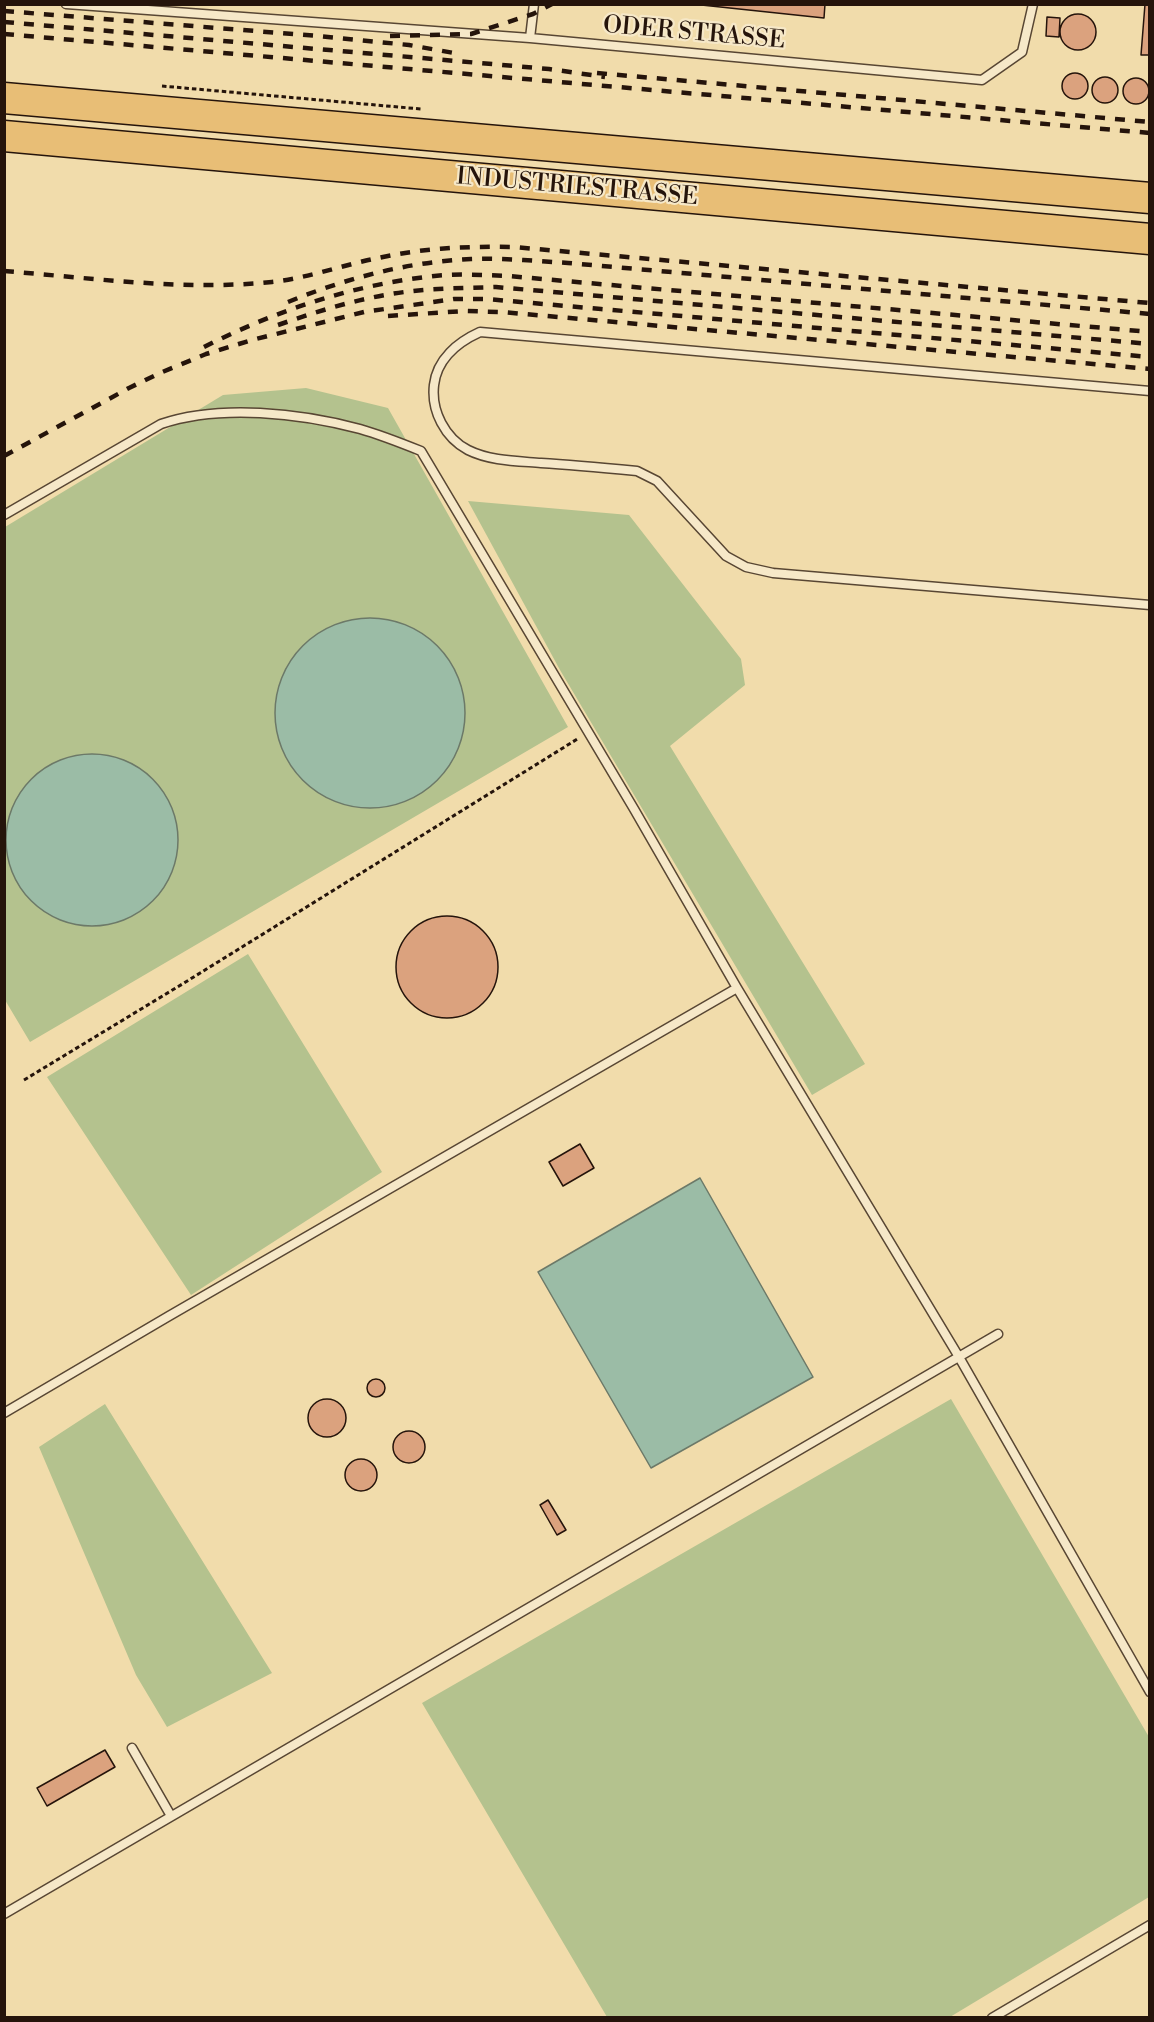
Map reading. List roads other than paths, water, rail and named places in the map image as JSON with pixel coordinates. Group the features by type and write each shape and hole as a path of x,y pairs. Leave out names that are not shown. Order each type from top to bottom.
{"highway":[{"name":"INDUSTRIESTRASSE","path":"4,98 1149,198"},
{"name":"INDUSTRIESTRASSE","path":"4,136 1149,240"}],"lane":[{"name":"ODER STRASSE","path":"66,4 530,38 981,80 1022,52 1033,4"},
{"path":"530,38 534,4"},
{"path":"1149,391 480,332 464,339 452,349 438,368 434,385 435,406 442,425 452,438 468,450 492,458 637,471 657,481 726,556 746,567 773,573 1149,605"},
{"path":"4,515 161,424 178,418 218,413 275,415 316,420 362,430 421,451 737,988 959,1357 1149,1692"},
{"path":"4,1413 737,988"},
{"path":"4,1914 998,1334"},
{"path":"132,1748 171,1816"},
{"path":"992,2018 1149,1925"}],"railway":[{"path":"390,36 471,34 533,14 552,4"},
{"path":"4,11 318,36 409,45 454,53"},
{"path":"4,22 549,69 605,77"},
{"path":"4,34 1150,133"},
{"path":"597,73 1150,122"},
{"path":"4,271 172,284 239,284 285,280 412,252 463,247 514,247 1150,303"},
{"path":"288,302 355,279 401,268 447,261 495,259 568,263 1150,314"},
{"path":"204,347 284,312 340,294 397,281 457,275 508,276 1150,332"},
{"path":"278,325 344,304 395,293 496,287 1150,344"},
{"path":"4,456 129,388 206,354 364,312 454,299 486,299 1150,357"},
{"path":"388,316 464,311 501,312 1150,369"}]}
